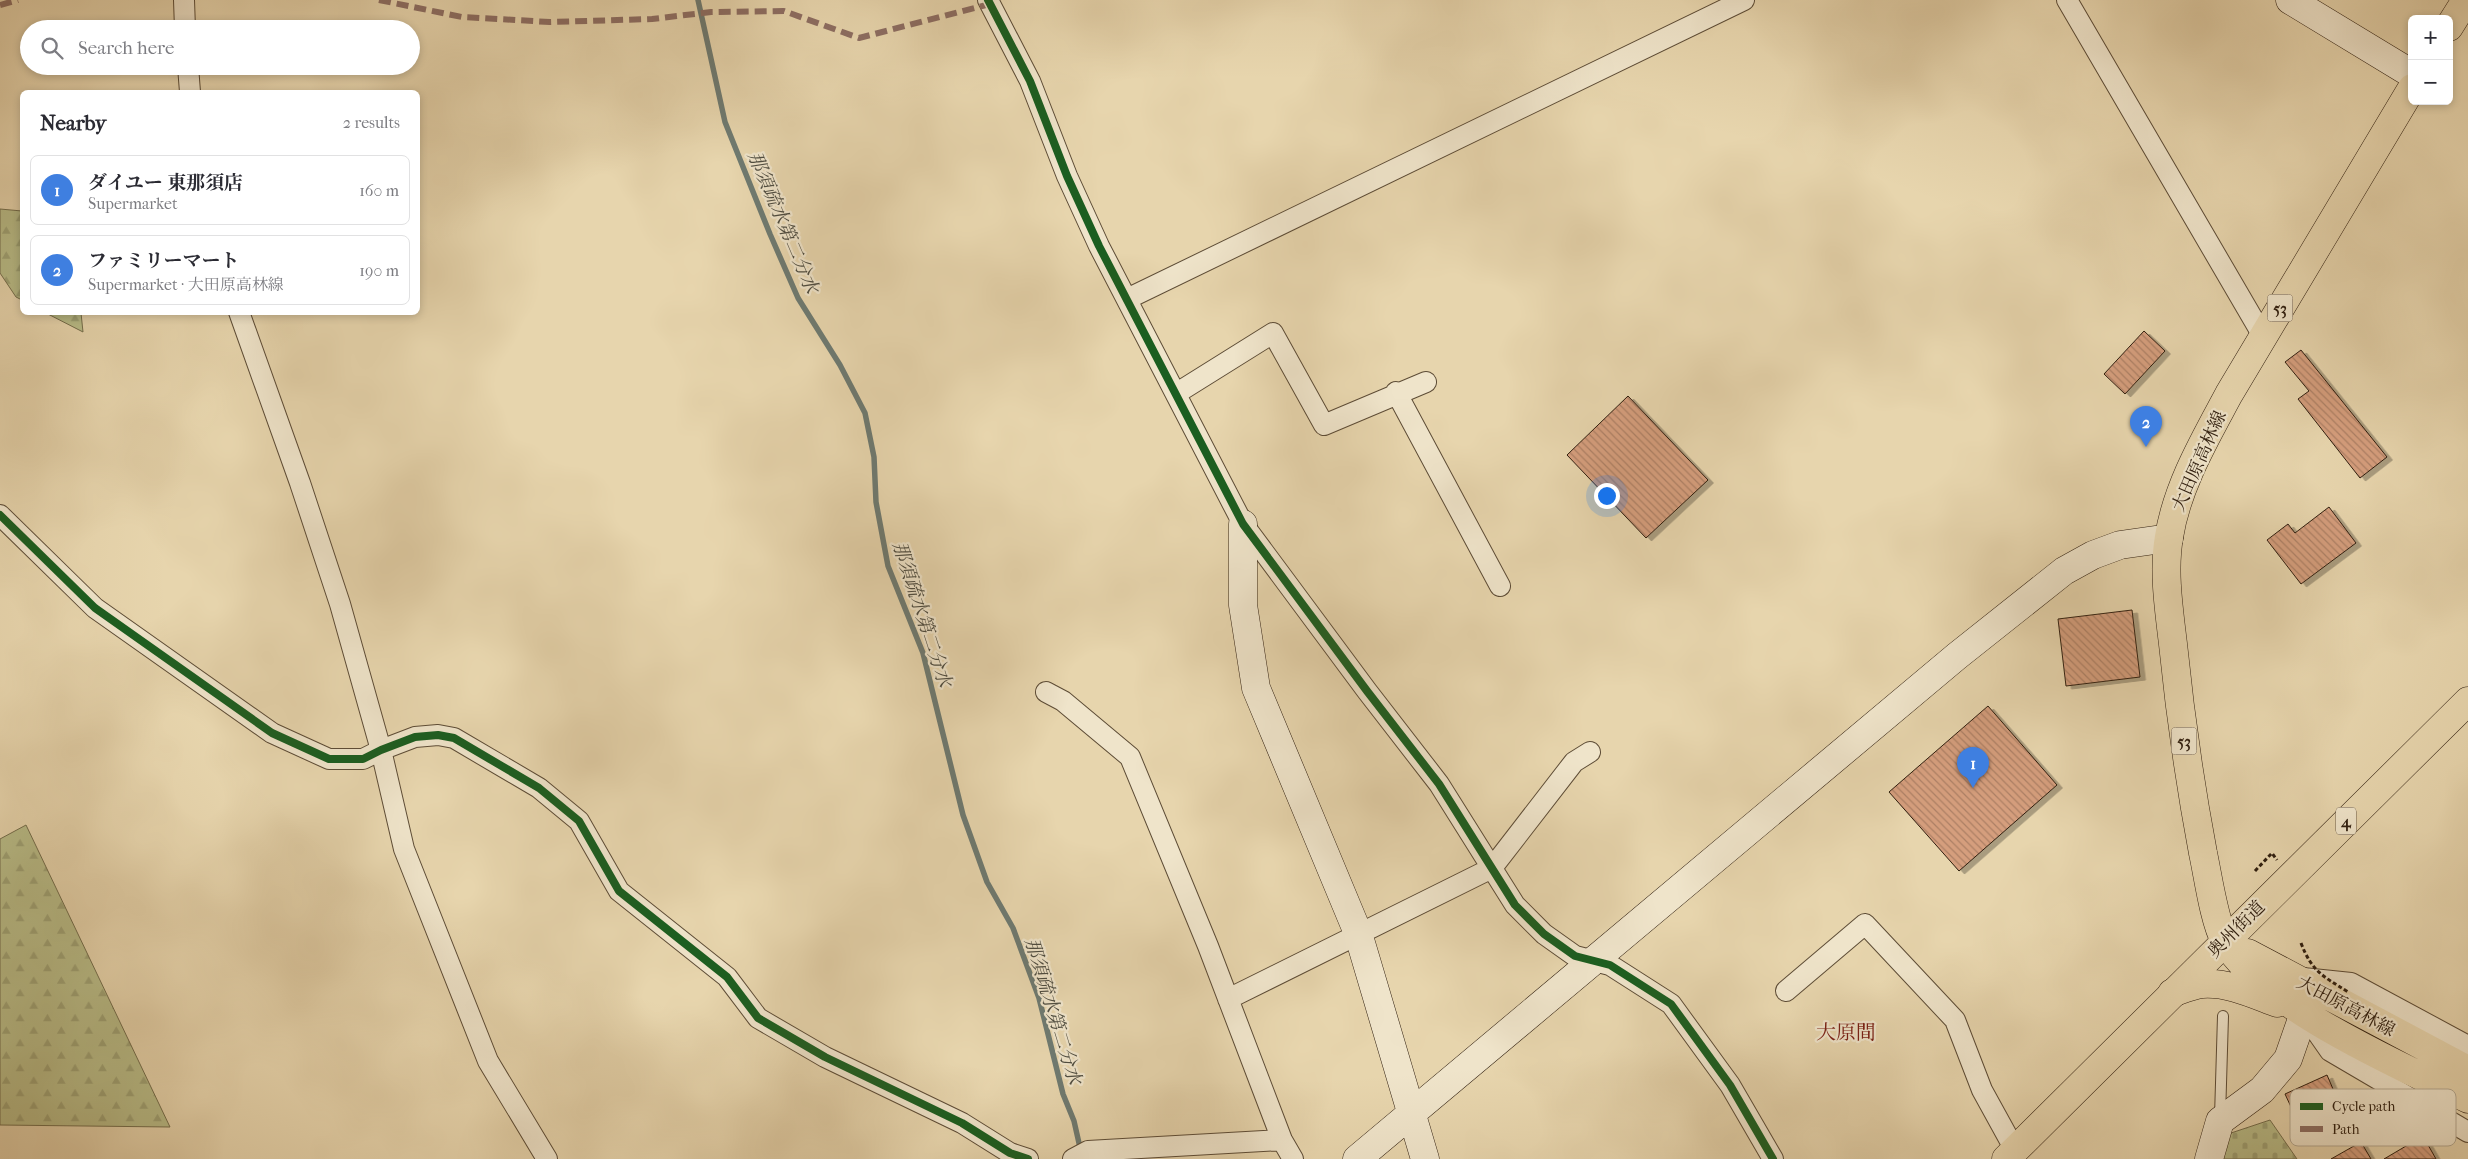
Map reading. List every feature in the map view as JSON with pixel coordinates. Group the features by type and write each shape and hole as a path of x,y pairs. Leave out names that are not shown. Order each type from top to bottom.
{"main road":[{"path":"2453,21 2466,0"},
{"name":"大田原高林線","path":"2304,1013 2250,972 2225,940 2212,898 2188,773 2170,617 2167,570 2169,538 2186,481 2206,437 2263,336 2408,95"},
{"name":"奥州街道","path":"2011,1155 2225,940 2468,701"},
{"name":"大田原高林線","path":"2225,940 2289,976 2468,1070"},
{"name":"大田原高林線","path":"2172,993 2201,984 2220,984 2235,987 2304,1013 2393,1062 2448,1089"},
{"name":"大田原高林線","path":"2456,1093 2468,1099"}],"street":[{"path":"184,0 185,20"},
{"path":"988,0 1030,80 1067,176 1127,299 1243,524 1366,691 1439,784 1515,905 1544,934 1575,956 1610,965 1672,1004 1730,1086 1773,1159"},
{"path":"1127,299 1744,0"},
{"path":"2067,0 2263,336"},
{"path":"2290,0 2408,72"},
{"path":"189,75 190,90"},
{"path":"240,315 300,483 340,604 381,750 404,849 488,1061 547,1159"},
{"path":"1177,393 1274,333 1324,425 1396,392 1426,382"},
{"path":"1396,392 1500,586"},
{"path":"0,515 95,608 272,733 328,759 363,759 415,737 438,735 454,738 539,788 579,822 619,891 727,977 758,1018 825,1057 962,1123 1010,1153 1028,1159"},
{"path":"1243,524 1243,605 1256,688 1358,933 1425,1159"},
{"path":"1357,1159 1957,656 2064,571 2093,555 2120,545 2169,538"},
{"path":"1046,692 1063,701 1130,757 1228,999 1282,1140 1293,1159"},
{"path":"1228,999 1492,868 1574,762 1590,752"},
{"path":"1786,990 1865,924 1955,1020 1982,1090 2011,1155"},
{"path":"2289,976 2351,983 2468,1046"},
{"path":"2209,1159 2220,1121 2262,1090 2288,1059 2304,1013"},
{"path":"2304,1013 2330,1051 2395,1089"},
{"path":"2456,1125 2468,1132"},
{"path":"1073,1159 1088,1151 1282,1140"}],"lane":[{"path":"2220,1121 2223,1016"}],"path":[{"path":"2301,943 2316,972 2348,992"}],"green space":[{"path":"0,209 20,211 20,299 16,297 0,273"},
{"path":"50,315 81,315 83,332"},
{"path":"26,825 170,1127 0,1125 0,839"},
{"path":"2270,1120 2297,1159 2217,1159 2228,1134"}],"building":[{"path":"2144,331 2165,351 2125,394 2104,374"},
{"path":"2301,350 2387,457 2360,478 2298,399 2309,391 2285,362"},
{"path":"1628,396 1708,480 1646,538 1567,455"},
{"path":"2329,507 2356,543 2301,584 2267,540 2288,524 2295,533"},
{"path":"2132,610 2140,677 2066,686 2058,619"},
{"path":"1988,706 2057,785 1959,871 1889,792"},
{"path":"2327,1075 2333,1089 2296,1089"},
{"path":"2290,1092 2290,1105 2285,1094"},
{"path":"2354,1146 2363,1146 2371,1159 2331,1159"},
{"path":"2406,1146 2429,1146 2436,1159 2384,1159"}],"waterway":[{"name":"那須疏水第二分水","path":"698,0 725,122 770,234 798,298 840,365 865,413 874,457 876,502 888,566 923,653 963,815 987,882 1013,928 1039,998 1063,1094 1074,1121 1081,1152"}],"marked path":[{"path":"0,5 18,0"},
{"path":"379,0 462,17 550,22 652,19 711,12 784,11 859,38 990,4"}],"cycle path":[{"path":"988,0 1030,81 1067,176 1099,246 1243,524 1367,691 1439,784 1515,905 1544,934 1575,956 1610,965 1671,1004 1730,1085 1773,1159"},
{"path":"0,515 95,608 272,733 329,759 363,759 415,737 438,735 454,738 539,788 579,821 619,891 727,977 758,1018 825,1057 962,1123 1010,1153 1028,1159"}],"place":[{"name":"ファミリーマート","path":"2146,447"},
{"name":"ダイユー 東那須店","path":"1973,788"}],"district":[{"name":"大原間","path":"1846,1032"}]}
